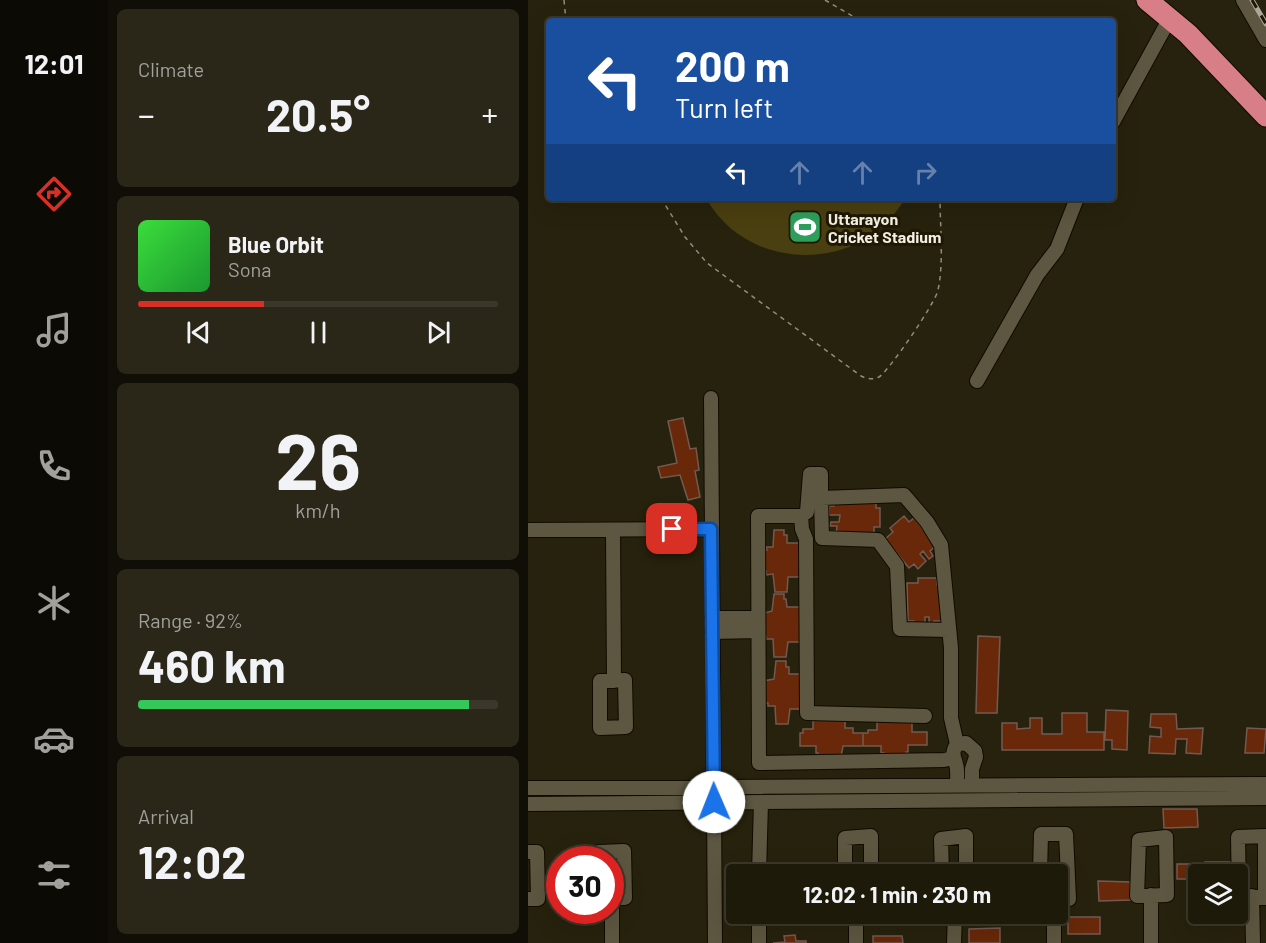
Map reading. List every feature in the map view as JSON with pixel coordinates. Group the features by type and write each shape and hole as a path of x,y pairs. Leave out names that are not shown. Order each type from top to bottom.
{"highway":[{"path":"1147,0 1188,34 1266,116"}],"street":[{"path":"1243,0 1266,40"},
{"path":"1116,117 1170,18"},
{"path":"977,381 1037,275 1057,249 1076,201"},
{"path":"711,398 715,943"},
{"path":"949,630 900,629 897,566 878,540 822,538 821,474 810,474 807,512 801,516 759,516 759,763 933,760 955,751 966,743 975,751 976,758 972,769 972,786"},
{"path":"821,498 904,495 927,522 941,545 949,630 951,717 957,786"},
{"path":"801,516 806,539 807,713 925,716"},
{"path":"528,530 711,529"},
{"path":"612,530 614,681"},
{"path":"712,625 758,624"},
{"path":"528,788 1266,784"},
{"path":"528,804 1266,798"},
{"path":"759,864 761,802"},
{"path":"1040,864 1041,834 1065,834 1067,864"},
{"path":"845,864 845,838 871,836 871,864"},
{"path":"942,864 941,839 966,836 966,864"},
{"path":"1265,836 1265,898 1252,896 1239,895 1238,837 1265,836"},
{"path":"1166,837 1167,895 1151,895 1137,896 1139,840 1166,837"},
{"path":"624,851 624,898"},
{"path":"528,852 537,852 538,899 528,899"},
{"path":"1068,883 1068,899"},
{"path":"1151,895 1151,943"},
{"path":"1252,896 1252,943"},
{"path":"612,924 612,943"},
{"path":"759,924 759,943"},
{"path":"856,924 856,943"},
{"path":"954,943 955,924"},
{"path":"1054,924 1054,943"}],"path":[{"path":"564,0 566,18"},
{"path":"825,0 856,18"},
{"path":"663,201 685,237 707,263 861,376 871,379 880,376 889,367 937,295 940,270 940,201"}],"shaded area":[{"name":"Uttarayon Cricket Stadium","path":"708,201 903,201 886,223 862,241 835,251 806,255 776,251 749,241 725,223"}],"building":[{"path":"683,418 690,449 696,448 699,470 695,471 700,497 688,500 680,475 661,478 658,467 677,463 668,421"},
{"path":"835,499 876,500 876,508 880,508 880,527 874,527 874,537 836,536 837,526 830,526 831,522 839,522 840,515 829,515 829,506 834,506"},
{"path":"904,516 909,522 914,518 937,545 930,551 933,556 929,559 923,551 920,554 926,561 918,569 914,564 909,568 885,539 893,532 890,528"},
{"path":"774,530 784,530 787,543 801,543 801,577 788,577 787,592 775,592 773,574 766,575 766,571 762,571 762,550 767,550 766,547 773,547"},
{"path":"918,578 937,578 937,585 943,585 943,621 934,621 935,627 929,627 929,617 925,617 925,627 914,627 914,621 908,621 907,583 918,583"},
{"path":"774,594 784,594 787,607 800,607 800,642 788,642 786,657 774,657 773,639 761,636 761,614 772,611"},
{"path":"978,636 1000,637 997,713 976,713"},
{"path":"776,661 786,661 789,674 802,674 802,709 790,709 788,724 776,724 775,706 763,703 763,681 774,679"},
{"path":"1106,710 1128,711 1127,750 1112,749 1112,740 1105,740"},
{"path":"1062,713 1087,713 1087,732 1104,732 1104,750 1002,750 1002,723 1017,723 1017,729 1030,728 1030,718 1042,718 1042,734 1062,734"},
{"path":"1151,714 1176,714 1177,729 1203,728 1201,754 1186,753 1187,739 1176,739 1175,754 1149,753 1150,736 1161,737 1161,728 1150,727"},
{"path":"813,718 845,718 845,728 853,728 853,733 863,733 863,746 843,746 841,757 818,758 816,746 800,746 800,733 803,733 803,729 813,729"},
{"path":"877,718 912,718 912,732 927,732 927,745 908,745 906,757 884,757 884,753 881,753 881,746 863,746 863,733 868,733 868,730 877,730"},
{"path":"1247,728 1266,729 1264,753 1245,753"},
{"path":"1163,809 1197,809 1198,827 1164,828"},
{"path":"1205,862 1231,862 1231,864 1205,864"},
{"path":"1177,864 1188,864 1188,879 1177,879"},
{"path":"1098,881 1130,882 1131,900 1099,901"},
{"path":"1068,917 1100,917 1100,934 1068,934"},
{"path":"1000,928 1000,943 969,943 969,929"},
{"path":"795,935 796,941 806,941 806,943 773,943 785,942 784,936"},
{"path":"873,936 902,936 903,943 873,943"}],"railway":[{"path":"1252,0 1266,24"}],"place":[{"name":"Uttarayon Cricket Stadium","path":"805,227"}],"route":[{"path":"672,529 711,529 714,802"}]}
